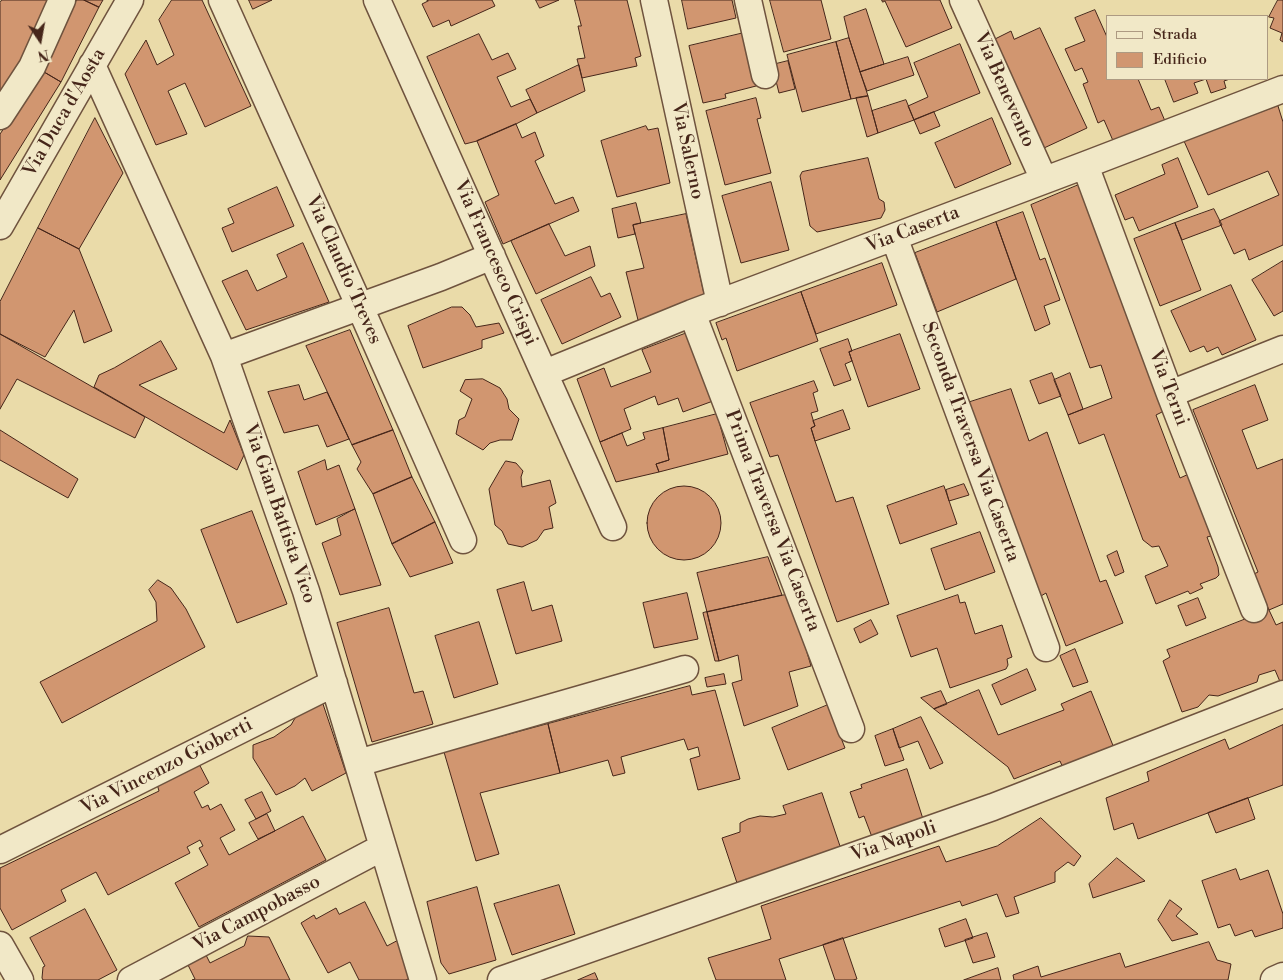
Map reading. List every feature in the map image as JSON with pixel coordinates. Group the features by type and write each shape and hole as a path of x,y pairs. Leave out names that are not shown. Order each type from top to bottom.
{"street":[{"path":"0,116 32,67 62,0"},
{"name":"Via Duca d'Aosta","path":"0,226 130,0"},
{"name":"Via Claudio Treves","path":"222,0 463,540"},
{"name":"Via Francesco Crispi","path":"377,0 613,527"},
{"name":"Via Salerno","path":"654,0 720,303"},
{"path":"748,0 765,75"},
{"name":"Via Benevento","path":"963,0 1044,180"},
{"name":"Via Gian Battista Vico","path":"92,64 224,356 306,591 423,980"},
{"name":"Via Caserta","path":"544,373 692,313 1283,89"},
{"name":"Via Terni","path":"1085,165 1170,394 1254,609"},
{"name":"Seconda Traversa Via Caserta","path":"894,237 1046,648"},
{"path":"224,356 492,256"},
{"name":"Prima Traversa Via Caserta","path":"692,313 851,729"},
{"path":"1170,394 1283,349"},
{"path":"358,763 685,669"},
{"name":"Via Vincenzo Gioberti","path":"0,850 334,683"},
{"name":"Via Napoli","path":"501,980 993,807 1283,694"},
{"name":"Via Campobasso","path":"130,980 383,847"},
{"path":"0,945 20,980"},
{"path":"1274,980 1283,976"}],"building":[{"path":"2,0 48,0 25,59 0,103 0,3"},
{"path":"77,0 84,0 99,7 61,82 39,69"},
{"path":"84,0 103,0 99,7"},
{"path":"172,0 202,0 251,106 205,127 185,83 168,91 187,134 156,145 125,74 146,40 157,65 174,55 159,20"},
{"path":"249,0 272,0 253,9"},
{"path":"427,0 492,0 495,6 451,26 449,20 433,27 422,4"},
{"path":"536,0 559,0 540,8"},
{"path":"575,0 627,0 641,56 635,58 637,66 582,78 577,59 585,58"},
{"path":"682,0 732,0 736,18 688,29"},
{"path":"770,0 821,0 831,39 784,52"},
{"path":"882,0 940,0 952,28 906,47 885,1 883,2"},
{"path":"1278,0 1283,0 1283,42 1280,40 1282,33 1270,28 1274,18 1269,17"},
{"path":"866,9 884,64 860,72 844,17"},
{"path":"1095,10 1106,35 1106,80 1138,80 1151,110 1159,107 1165,121 1114,143 1104,120 1098,123 1083,84 1088,82 1082,68 1075,71 1065,49 1085,41 1075,18"},
{"path":"1040,28 1087,128 1044,148 993,40 1011,31 1014,39"},
{"path":"744,33 756,86 725,94 726,98 703,103 689,46"},
{"path":"479,34 492,60 508,53 516,69 497,77 511,107 530,99 537,113 477,141 465,144 427,57"},
{"path":"849,38 868,96 851,99 836,42"},
{"path":"836,42 851,99 802,112 787,55"},
{"path":"960,44 980,93 914,120 908,106 928,97 914,63"},
{"path":"908,57 914,75 867,91 860,72"},
{"path":"788,61 795,89 779,93 772,65"},
{"path":"579,65 585,91 537,113 526,90"},
{"path":"39,69 61,82 0,180 0,134 21,104"},
{"path":"1165,80 1203,80 1194,83 1198,93 1174,102"},
{"path":"1206,80 1227,80 1224,81 1226,88 1211,93"},
{"path":"868,96 878,133 867,137 856,98"},
{"path":"756,98 761,118 757,119 771,173 725,185 706,111"},
{"path":"906,100 914,120 878,133 872,111"},
{"path":"1278,106 1283,122 1283,245 1249,260 1245,249 1234,254 1219,221 1279,195 1268,171 1208,195 1184,141"},
{"path":"934,112 940,126 920,134 914,120"},
{"path":"95,118 123,173 79,249 38,228"},
{"path":"992,118 1011,164 955,188 935,143"},
{"path":"516,124 522,138 535,132 544,156 535,161 555,204 573,197 579,211 503,244 485,202 499,195 477,141"},
{"path":"646,126 648,130 658,128 670,183 617,197 601,141"},
{"path":"868,158 879,199 884,202 885,210 881,218 817,232 810,226 800,176 802,172"},
{"path":"1178,158 1198,207 1139,231 1133,217 1125,220 1115,195 1165,174 1162,165"},
{"path":"771,182 789,250 741,263 722,196"},
{"path":"1081,184 1166,410 1156,415 1180,478 1191,473 1207,514 1203,515 1211,536 1207,537 1218,567 1219,575 1200,584 1203,588 1190,594 1188,591 1156,604 1145,576 1168,566 1159,546 1152,547 1143,540 1104,434 1079,444 1068,415 1112,398 1101,365 1090,368 1031,205"},
{"path":"277,187 294,226 232,252 222,228 234,223 228,209"},
{"path":"636,203 641,223 633,225 635,234 618,238 612,209"},
{"path":"1214,209 1222,225 1182,240 1175,223"},
{"path":"1023,212 1040,260 1045,258 1060,300 1044,306 1050,324 1035,331 996,222"},
{"path":"686,214 705,298 638,320 626,272 644,268 633,225"},
{"path":"996,222 1016,279 937,312 915,253"},
{"path":"1175,223 1201,290 1160,306 1134,239"},
{"path":"549,224 565,256 590,246 595,266 536,294 511,241"},
{"path":"38,228 79,249 112,331 84,343 74,310 45,357 0,334 0,302"},
{"path":"303,243 329,302 246,330 222,281 247,270 257,291 287,277 277,255"},
{"path":"1283,261 1283,311 1274,316 1252,280"},
{"path":"882,263 897,305 816,334 801,292"},
{"path":"591,277 601,297 610,293 621,317 562,344 541,300"},
{"path":"1231,285 1256,340 1222,355 1218,347 1207,352 1204,346 1190,352 1171,311"},
{"path":"801,292 818,341 737,371 726,338 722,340 716,323"},
{"path":"452,307 462,307 470,315 476,327 499,323 504,333 482,340 482,348 423,368 408,326"},
{"path":"350,330 393,430 352,445 306,346"},
{"path":"687,333 713,401 683,412 678,398 658,405 655,396 624,409 631,429 600,442 577,379 604,368 611,387 651,372 642,350"},
{"path":"0,334 145,417 135,438 17,379 0,409"},
{"path":"900,334 920,389 868,407 849,352"},
{"path":"848,339 852,351 849,352 852,361 845,364 851,380 834,386 820,349"},
{"path":"161,341 177,369 139,385 224,433 230,420 244,455 237,470 94,387 99,375"},
{"path":"1052,373 1061,396 1039,404 1030,381"},
{"path":"1070,373 1083,409 1068,415 1054,380"},
{"path":"483,379 500,388 507,399 509,409 519,419 512,440 500,440 490,443 483,450 456,434 459,420 465,417 472,399 460,391 465,380"},
{"path":"814,381 818,391 813,393 818,411 811,413 815,426 811,428 815,441 836,502 853,497 889,604 837,622 778,455 770,457 750,403"},
{"path":"299,385 304,400 327,392 349,439 327,447 318,425 284,433 268,392"},
{"path":"1255,385 1268,420 1242,430 1257,469 1283,459 1283,604 1269,610 1254,574 1258,572 1193,410"},
{"path":"1011,389 1029,441 1047,432 1100,582 1106,580 1123,623 1066,646 1046,593 1041,596 1016,529 1013,531 967,403"},
{"path":"843,410 850,429 815,441 811,428 815,426 813,421"},
{"path":"717,414 728,454 659,472 656,464 669,460 663,428"},
{"path":"663,428 669,460 656,464 659,472 616,482 600,442 622,433 627,446 645,439 643,433"},
{"path":"0,430 78,479 68,498 0,460"},
{"path":"393,430 412,477 373,494 357,469 361,462 352,445"},
{"path":"325,460 327,470 339,465 355,509 316,525 298,472"},
{"path":"506,461 516,463 523,471 521,477 522,487 550,480 556,503 549,507 553,528 544,530 537,540 522,547 508,544 502,531 495,525 489,489"},
{"path":"412,477 435,522 392,544 373,494"},
{"path":"964,484 969,495 949,501 946,490"},
{"path":"684,486 705,492 715,502 721,523 715,544 705,554 684,560 663,554 653,544 647,523 653,502 663,492"},
{"path":"944,486 957,524 900,544 887,506"},
{"path":"355,509 381,585 340,595 322,543 341,535 337,519"},
{"path":"252,511 287,604 237,623 201,530"},
{"path":"435,522 453,563 410,577 392,544"},
{"path":"980,532 995,572 945,590 931,549"},
{"path":"1117,551 1124,572 1115,576 1107,556"},
{"path":"768,557 782,595 707,612 697,573"},
{"path":"158,580 171,588 186,609 205,647 62,723 40,682 157,621 156,602 149,590"},
{"path":"524,582 532,611 552,605 562,641 516,654 497,590"},
{"path":"687,593 698,639 654,648 643,603"},
{"path":"790,594 811,666 789,672 798,706 744,726 732,683 742,680 738,655 719,661 707,612"},
{"path":"958,595 960,603 965,602 975,634 1002,625 1012,657 1007,659 1008,665 1006,669 950,688 937,648 911,657 897,616"},
{"path":"1198,598 1206,618 1186,626 1178,606"},
{"path":"389,608 414,693 423,691 433,724 372,742 337,623"},
{"path":"1269,610 1276,625 1283,622 1283,683 1281,684 1275,670 1259,675 1257,682 1218,696 1209,695 1198,707 1182,712 1163,661 1170,657 1167,650"},
{"path":"707,612 719,661 715,661 703,613"},
{"path":"871,620 878,634 860,643 854,629"},
{"path":"479,622 498,684 454,698 435,636"},
{"path":"1075,649 1088,682 1073,687 1060,656"},
{"path":"1027,669 1036,690 1001,705 992,685"},
{"path":"724,674 726,684 707,687 705,678"},
{"path":"690,686 692,695 715,690 740,779 698,790 690,759 700,756 698,747 688,750 684,739 621,757 625,773 613,776 608,760 560,773 548,724"},
{"path":"979,690 998,735 1064,710 1061,704 1091,691 1114,748 1063,768 1060,761 1014,779 1008,767 934,709"},
{"path":"941,691 947,704 934,709 921,698"},
{"path":"322,701 346,773 312,791 305,778 295,786 276,795 253,758 253,745 274,737 291,725 298,713"},
{"path":"828,705 845,748 788,770 772,728"},
{"path":"921,717 943,763 930,769 918,741 899,748 893,729"},
{"path":"548,724 560,773 480,793 499,854 476,861 444,752"},
{"path":"1283,725 1283,785 1138,839 1133,823 1114,830 1106,798 1149,781 1147,772 1225,739 1229,749"},
{"path":"893,729 904,760 885,766 875,736"},
{"path":"198,762 209,783 194,792 202,808 208,805 210,810 221,804 235,830 220,838 229,855 303,816 326,860 199,927 175,883 208,865 199,848 203,846 200,840 187,847 190,853 108,895 96,872 61,890 66,901 12,930 0,908 0,868 159,791 157,784"},
{"path":"907,769 923,819 872,837 864,816 859,818 850,792 862,788 861,785"},
{"path":"262,792 271,811 256,819 245,800"},
{"path":"822,793 841,849 737,883 722,838 740,832 740,823 748,819 786,814 783,806"},
{"path":"1248,798 1255,819 1216,833 1208,813"},
{"path":"267,814 275,831 258,839 249,823"},
{"path":"1041,818 1081,856 1074,866 1068,862 1055,872 1055,882 1014,897 1019,913 1006,917 997,894 962,906 960,901 779,959 786,980 716,980 708,958 771,939 761,906 939,846 946,862 997,846"},
{"path":"1117,858 1145,881 1093,898 1089,884"},
{"path":"1236,869 1240,880 1268,870 1283,914 1283,928 1255,937 1252,930 1235,936 1230,924 1218,928 1202,881"},
{"path":"559,885 575,934 512,955 494,904"},
{"path":"477,887 496,960 449,974 441,963 427,902"},
{"path":"1170,900 1182,909 1176,916 1198,934 1172,941 1158,920"},
{"path":"365,902 387,946 404,937 410,978 406,980 359,980 350,962 328,973 301,923 314,915 316,919 336,908 339,914"},
{"path":"85,909 117,970 98,980 43,980 43,967 45,966 30,938"},
{"path":"966,919 973,938 945,947 939,929"},
{"path":"987,933 995,957 973,963 965,940"},
{"path":"248,936 269,937 290,980 192,980 195,979 187,963 206,955 210,963 244,946"},
{"path":"843,938 857,979 835,980 823,945"},
{"path":"1209,942 1217,960 1231,964 1228,980 1014,980 1013,975 1038,966 1041,977 1120,953 1125,967"},
{"path":"998,968 1001,980 964,980"},
{"path":"595,973 598,980 578,980"}]}
